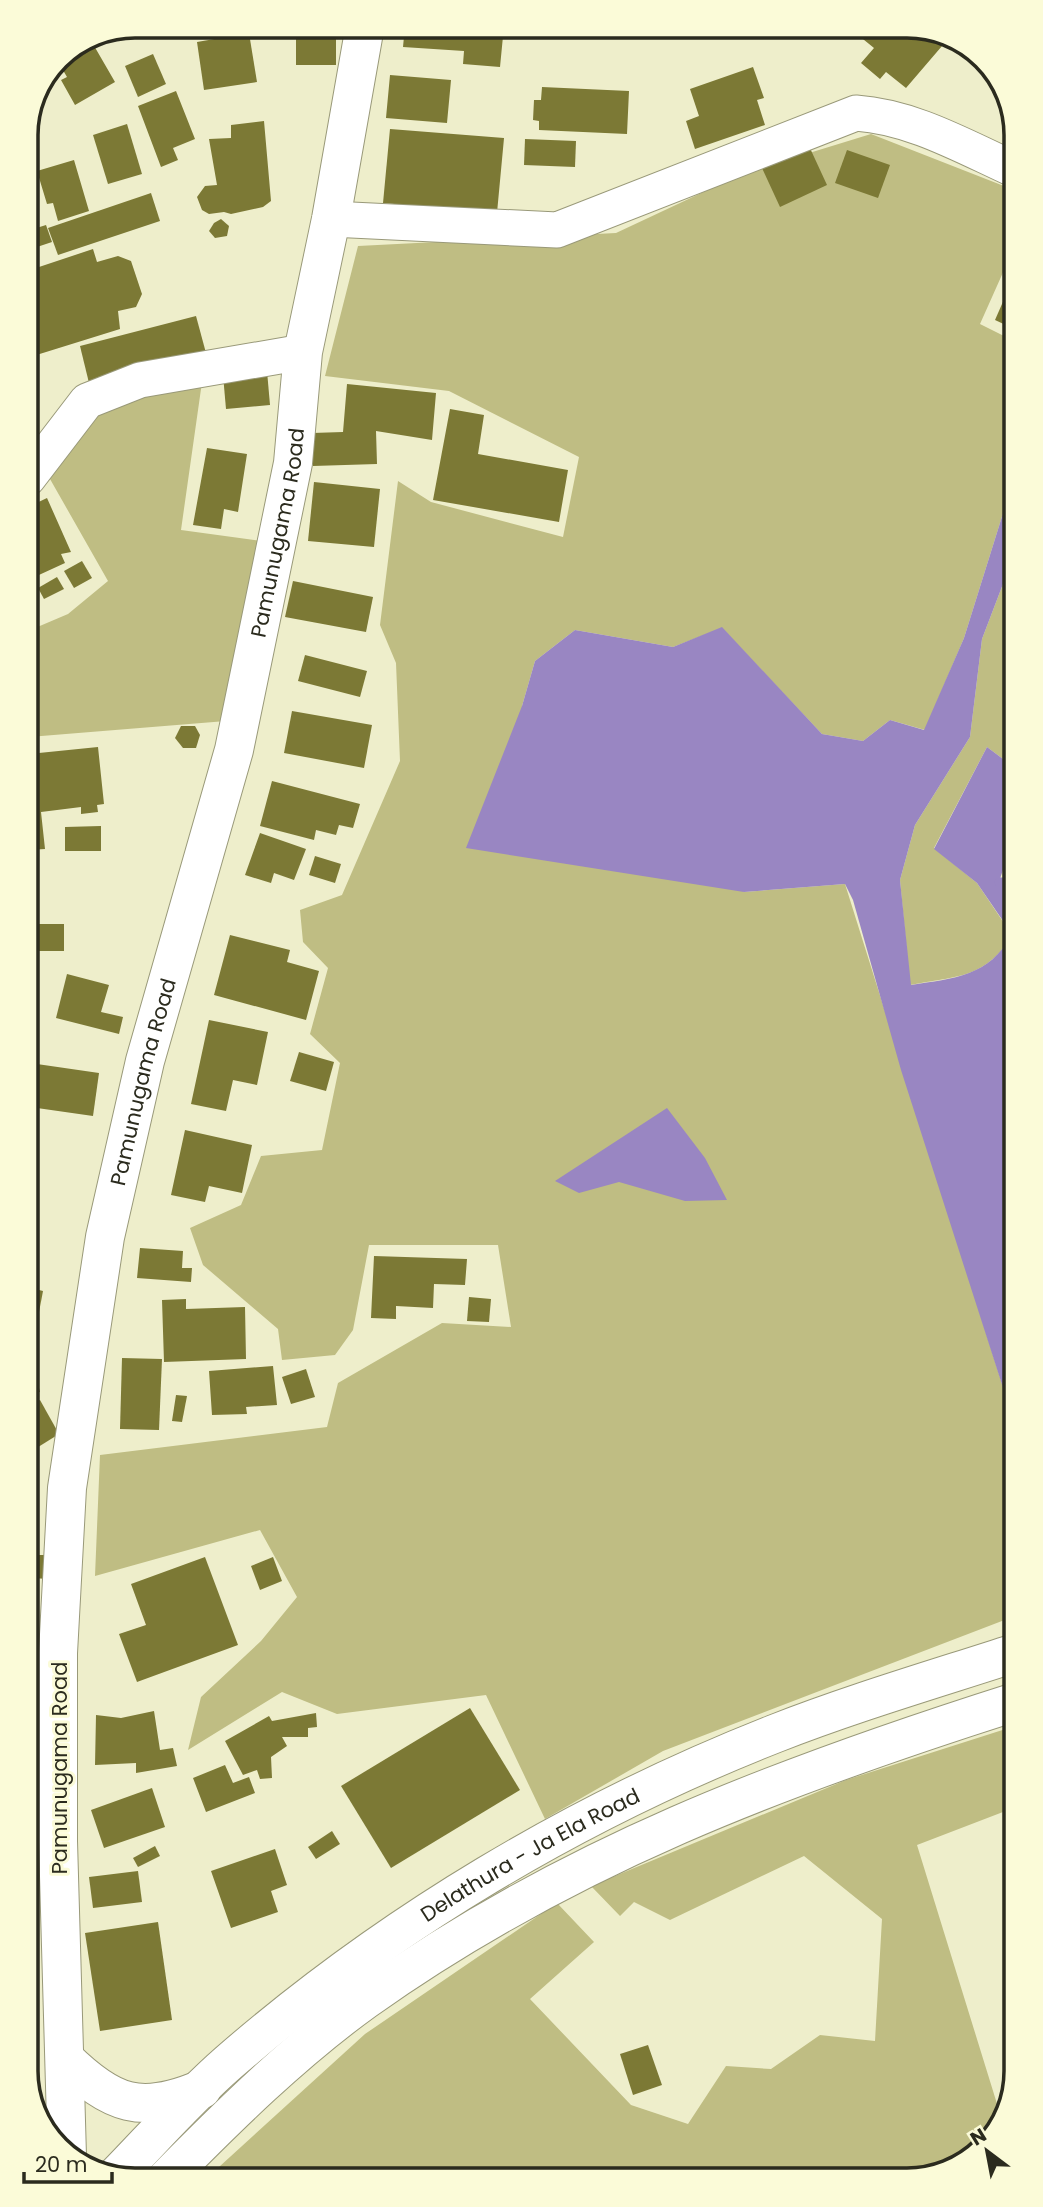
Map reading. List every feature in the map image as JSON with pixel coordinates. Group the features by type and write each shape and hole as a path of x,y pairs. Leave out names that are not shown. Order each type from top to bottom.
{"main road":[{"name":"Pamunugama Road","path":"67,2140 65,2059 46,1744 58,1653 67,1488 105,1237 145,1061 234,750 293,463 303,352 331,219 363,38"},
{"name":"Delathura - Ja Ela Road","path":"124,2168 202,2089 279,2019 344,1970 443,1902 544,1843 661,1782 775,1733 1004,1657"},
{"name":"Delathura - Ja Ela Road","path":"178,2168 275,2075 363,2002 491,1917 628,1845 764,1787 1004,1706"},
{"path":"65,2059 102,2091 133,2102 170,2102 202,2089"}],"street":[{"path":"331,219 557,230 856,113 879,114 919,126 1004,165"},
{"path":"39,464 87,401 140,380 303,352"}],"shaded area":[{"path":"871,134 1004,186 1004,270 980,324 1004,336 1004,510 964,638 925,730 890,720 863,741 822,734 722,628 673,647 575,630 535,661 522,706 744,892 845,884 1004,1390 1004,1620 663,1751 545,1819 486,1695 337,1714 282,1692 188,1750 201,1697 261,1641 297,1597 260,1530 95,1576 100,1455 327,1427 338,1383 442,1323 511,1327 498,1245 369,1245 353,1330 335,1355 282,1360 278,1329 203,1265 190,1228 241,1205 261,1156 322,1150 340,1063 310,1034 328,968 303,942 300,910 342,895 400,761 396,663 380,625 398,481 431,502 563,537 579,457 449,391 325,376 358,246 616,233 744,173"},
{"path":"202,382 181,530 262,541 226,721 39,736 39,626 68,614 108,581 50,479 100,408"},
{"path":"1004,510 1004,581 982,639 970,737 915,825 900,880 911,985 969,973 993,959 1004,946 1004,1391 901,1070 853,900 845,884 744,892 466,848 522,706 535,661 575,630 673,647 722,627 822,734 863,741 890,720 924,730 964,638"},
{"path":"1004,581 1004,760 987,747 934,848 977,883 1004,923 1004,946 992,960 968,973 910,985 900,880 915,825 970,737 982,639"},
{"path":"987,747 1004,760 1004,867 999,882 1004,886 1004,922 977,883 934,849"},
{"path":"667,1108 705,1158 727,1200 685,1201 619,1182 579,1193 555,1181"},
{"path":"1004,1730 1004,1812 917,1845 998,2107 995,2115 952,2116 952,2158 927,2167 218,2168 365,2034 557,1903 594,1942 530,1999 631,2105 688,2124 726,2066 771,2069 820,2035 875,2041 882,1919 804,1856 670,1920 634,1902 620,1916 591,1886 846,1780"}],"building":[{"path":"219,38 250,38 257,82 204,90 197,42"},
{"path":"296,38 336,38 336,65 296,65"},
{"path":"404,38 503,38 500,67 463,64 464,51 403,47"},
{"path":"863,39 927,40 943,45 906,88 886,72 880,79 861,63 874,48"},
{"path":"95,48 115,82 75,105 61,80 67,77 63,70 71,62"},
{"path":"153,54 166,84 138,97 125,66"},
{"path":"753,67 764,98 757,100 765,125 695,149 686,121 699,116 690,89"},
{"path":"390,75 451,80 447,123 386,118"},
{"path":"542,87 629,91 627,134 539,130 539,121 533,120 534,100 541,100"},
{"path":"176,91 195,139 173,148 178,160 161,167 138,106"},
{"path":"264,121 271,201 263,207 231,214 209,214 202,210 197,197 205,186 217,185 209,139 231,138 231,125"},
{"path":"127,124 142,174 108,184 93,135"},
{"path":"390,129 504,138 497,213 383,203"},
{"path":"525,139 576,141 575,167 524,165"},
{"path":"809,146 827,185 780,207 762,168"},
{"path":"847,150 890,165 878,198 835,183"},
{"path":"74,160 89,211 58,221 53,203 47,204 39,170"},
{"path":"151,193 160,221 58,255 48,228"},
{"path":"221,219 229,226 227,236 215,238 209,231 214,223"},
{"path":"46,225 52,242 39,246 39,227"},
{"path":"93,249 97,262 118,256 131,261 142,294 136,307 118,311 120,329 39,354 39,267"},
{"path":"1004,299 1004,324 995,320"},
{"path":"196,316 206,353 89,383 80,346"},
{"path":"267,371 270,405 226,409 223,375"},
{"path":"347,384 436,393 432,440 376,431 377,464 313,466 312,433 343,432"},
{"path":"450,409 484,415 478,454 568,470 559,522 433,500"},
{"path":"207,448 247,454 238,512 224,509 221,529 193,525"},
{"path":"314,482 380,489 374,547 308,541"},
{"path":"47,498 71,552 61,554 65,563 39,575 39,502"},
{"path":"82,561 92,578 74,588 64,571"},
{"path":"57,577 64,589 44,599 39,588"},
{"path":"293,581 373,597 366,632 285,617"},
{"path":"305,655 367,671 360,697 298,681"},
{"path":"292,711 372,725 364,768 284,753"},
{"path":"181,726 195,726 200,735 196,748 183,748 175,738"},
{"path":"98,747 104,804 97,805 98,812 81,814 81,807 41,812 45,849 39,849 39,753"},
{"path":"272,781 360,804 353,828 339,825 336,835 316,830 314,840 260,826"},
{"path":"101,826 101,851 65,851 65,827"},
{"path":"260,833 306,849 294,880 274,873 271,883 245,875"},
{"path":"315,856 341,864 335,883 309,875"},
{"path":"39,924 64,924 64,951 39,951"},
{"path":"230,935 290,950 287,962 319,971 306,1020 214,995"},
{"path":"67,974 109,985 101,1012 123,1017 119,1034 56,1018"},
{"path":"209,1020 268,1032 257,1085 233,1080 226,1111 191,1104"},
{"path":"299,1052 334,1062 326,1091 290,1081"},
{"path":"39,1064 99,1073 93,1116 38,1108"},
{"path":"185,1130 252,1145 242,1193 209,1186 205,1202 171,1195"},
{"path":"140,1248 183,1251 182,1268 192,1268 191,1282 137,1278"},
{"path":"374,1256 467,1259 465,1285 434,1284 433,1308 396,1306 396,1319 371,1318"},
{"path":"38,1290 43,1291 38,1312"},
{"path":"469,1297 491,1299 489,1322 467,1321"},
{"path":"186,1299 186,1309 245,1307 246,1359 164,1362 162,1300"},
{"path":"122,1358 162,1359 159,1430 120,1429"},
{"path":"273,1366 277,1405 246,1407 247,1414 212,1415 209,1371"},
{"path":"306,1369 315,1397 291,1404 282,1377"},
{"path":"176,1395 187,1396 182,1422 172,1421"},
{"path":"38,1401 59,1434 38,1447"},
{"path":"38,1555 49,1555 48,1579 38,1578"},
{"path":"205,1557 238,1645 137,1682 119,1634 146,1625 131,1584"},
{"path":"273,1557 282,1581 260,1590 251,1566"},
{"path":"470,1708 520,1790 391,1868 341,1786"},
{"path":"154,1711 160,1750 173,1748 177,1766 136,1773 136,1763 95,1765 96,1715 121,1718"},
{"path":"316,1713 317,1727 308,1728 308,1737 282,1737 287,1746 271,1757 272,1778 260,1779 257,1770 243,1775 225,1741 269,1716 272,1721"},
{"path":"225,1765 233,1783 249,1777 255,1793 206,1812 193,1778"},
{"path":"152,1788 165,1827 104,1848 91,1810"},
{"path":"332,1831 340,1844 316,1859 308,1847"},
{"path":"155,1846 160,1856 138,1867 133,1858"},
{"path":"275,1849 287,1885 271,1891 278,1912 231,1928 211,1871"},
{"path":"138,1871 142,1902 93,1908 89,1877"},
{"path":"158,1922 172,2020 100,2031 85,1933"},
{"path":"648,2045 662,2085 633,2095 620,2054"}],"waterway":[{"path":"999,882 1004,882"}]}
